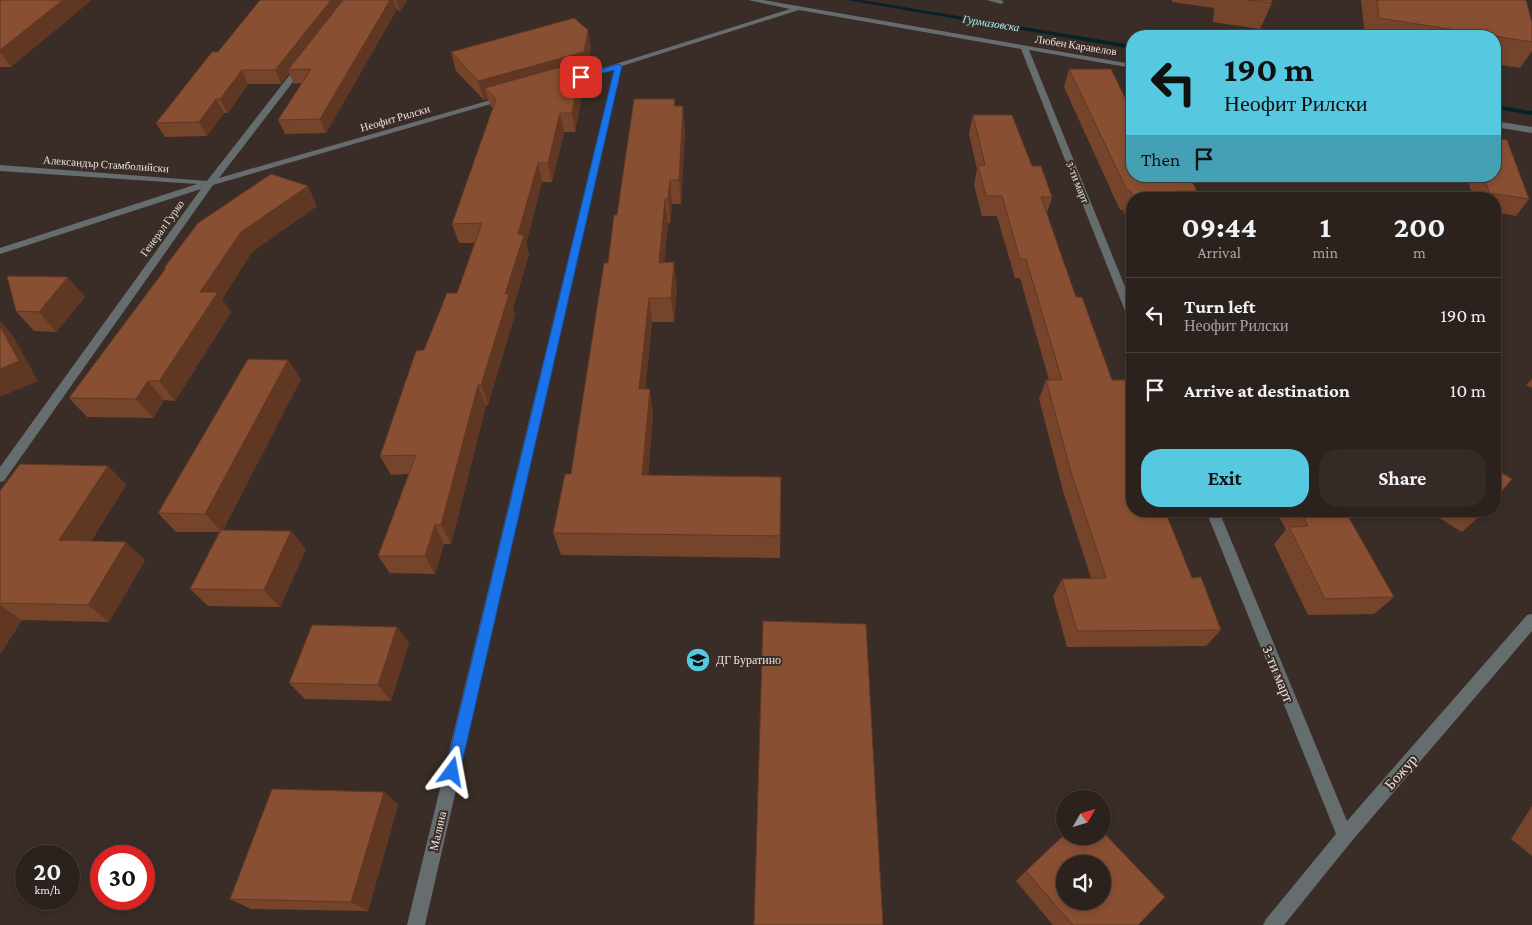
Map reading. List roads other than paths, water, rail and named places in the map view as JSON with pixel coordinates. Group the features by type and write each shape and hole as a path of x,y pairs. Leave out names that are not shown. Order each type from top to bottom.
{"street":[{"name":"Любен Каравелов","path":"751,0 1126,65"},
{"path":"990,0 1001,2"},
{"path":"561,82 618,66 796,9"},
{"name":"3-ти март","path":"1024,48 1126,301"},
{"name":"Генерал Гурко","path":"0,476 210,183 311,53"},
{"name":"Малина","path":"416,925 618,66"},
{"name":"Неофит Рилски","path":"0,251 210,183 514,96"},
{"path":"1501,125 1532,130"},
{"name":"Александър Стамболийски","path":"0,168 210,183"},
{"name":"3-ти март","path":"1214,517 1345,836"},
{"name":"Божур","path":"1272,925 1345,836 1532,620"}],"waterway":[{"name":"Гурмазовска","path":"850,0 1126,46"},
{"name":"Гурмазовска","path":"1501,108 1532,113"}],"place":[{"name":"ДГ Буратино","path":"698,660"}]}
